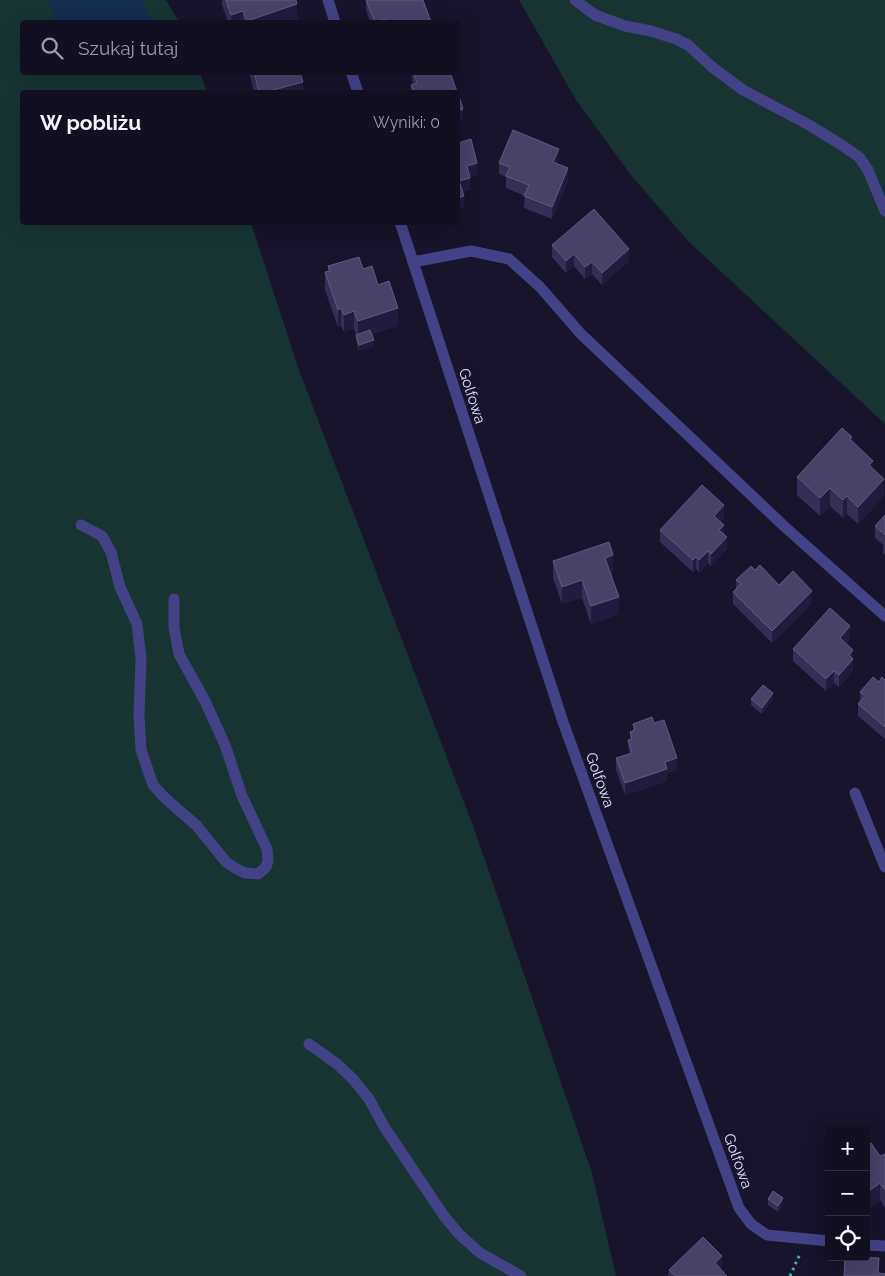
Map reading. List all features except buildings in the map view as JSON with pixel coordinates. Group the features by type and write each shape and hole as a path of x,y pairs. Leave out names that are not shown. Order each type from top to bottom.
{"lane":[{"path":"328,0 334,20"},
{"path":"575,0 595,15 625,26 651,31 676,39 688,45 712,67 743,90 808,124 840,144 859,157 868,170 885,211"},
{"path":"352,75 357,90"},
{"name":"Golfowa","path":"401,225 563,722 739,1208 751,1224 767,1235 825,1241"},
{"path":"413,262 471,251 509,260 540,287 581,334 785,527 885,616"},
{"path":"81,525 102,536 111,552 120,587 137,624 141,658 139,714 141,750 153,786 197,826 226,862 245,873 258,874 266,867 268,861 267,849 242,796 225,745 205,702 179,654 174,628 174,599"},
{"path":"855,793 885,867"},
{"path":"309,1044 337,1064 353,1079 369,1099 384,1128 438,1208 459,1234 480,1253 521,1276"},
{"path":"870,1245 885,1246"}],"path":[{"path":"790,1276 807,1239"}],"green space":[{"path":"0,0 166,0 178,20 20,20 20,75 201,75 206,90 20,90 20,225 252,225 299,370 475,831 592,1173 616,1276 0,1276"},
{"path":"519,0 885,0 885,424 688,241 630,174 576,100"}],"water":[{"path":"48,0 141,0 153,20 53,20 51,5"}]}
